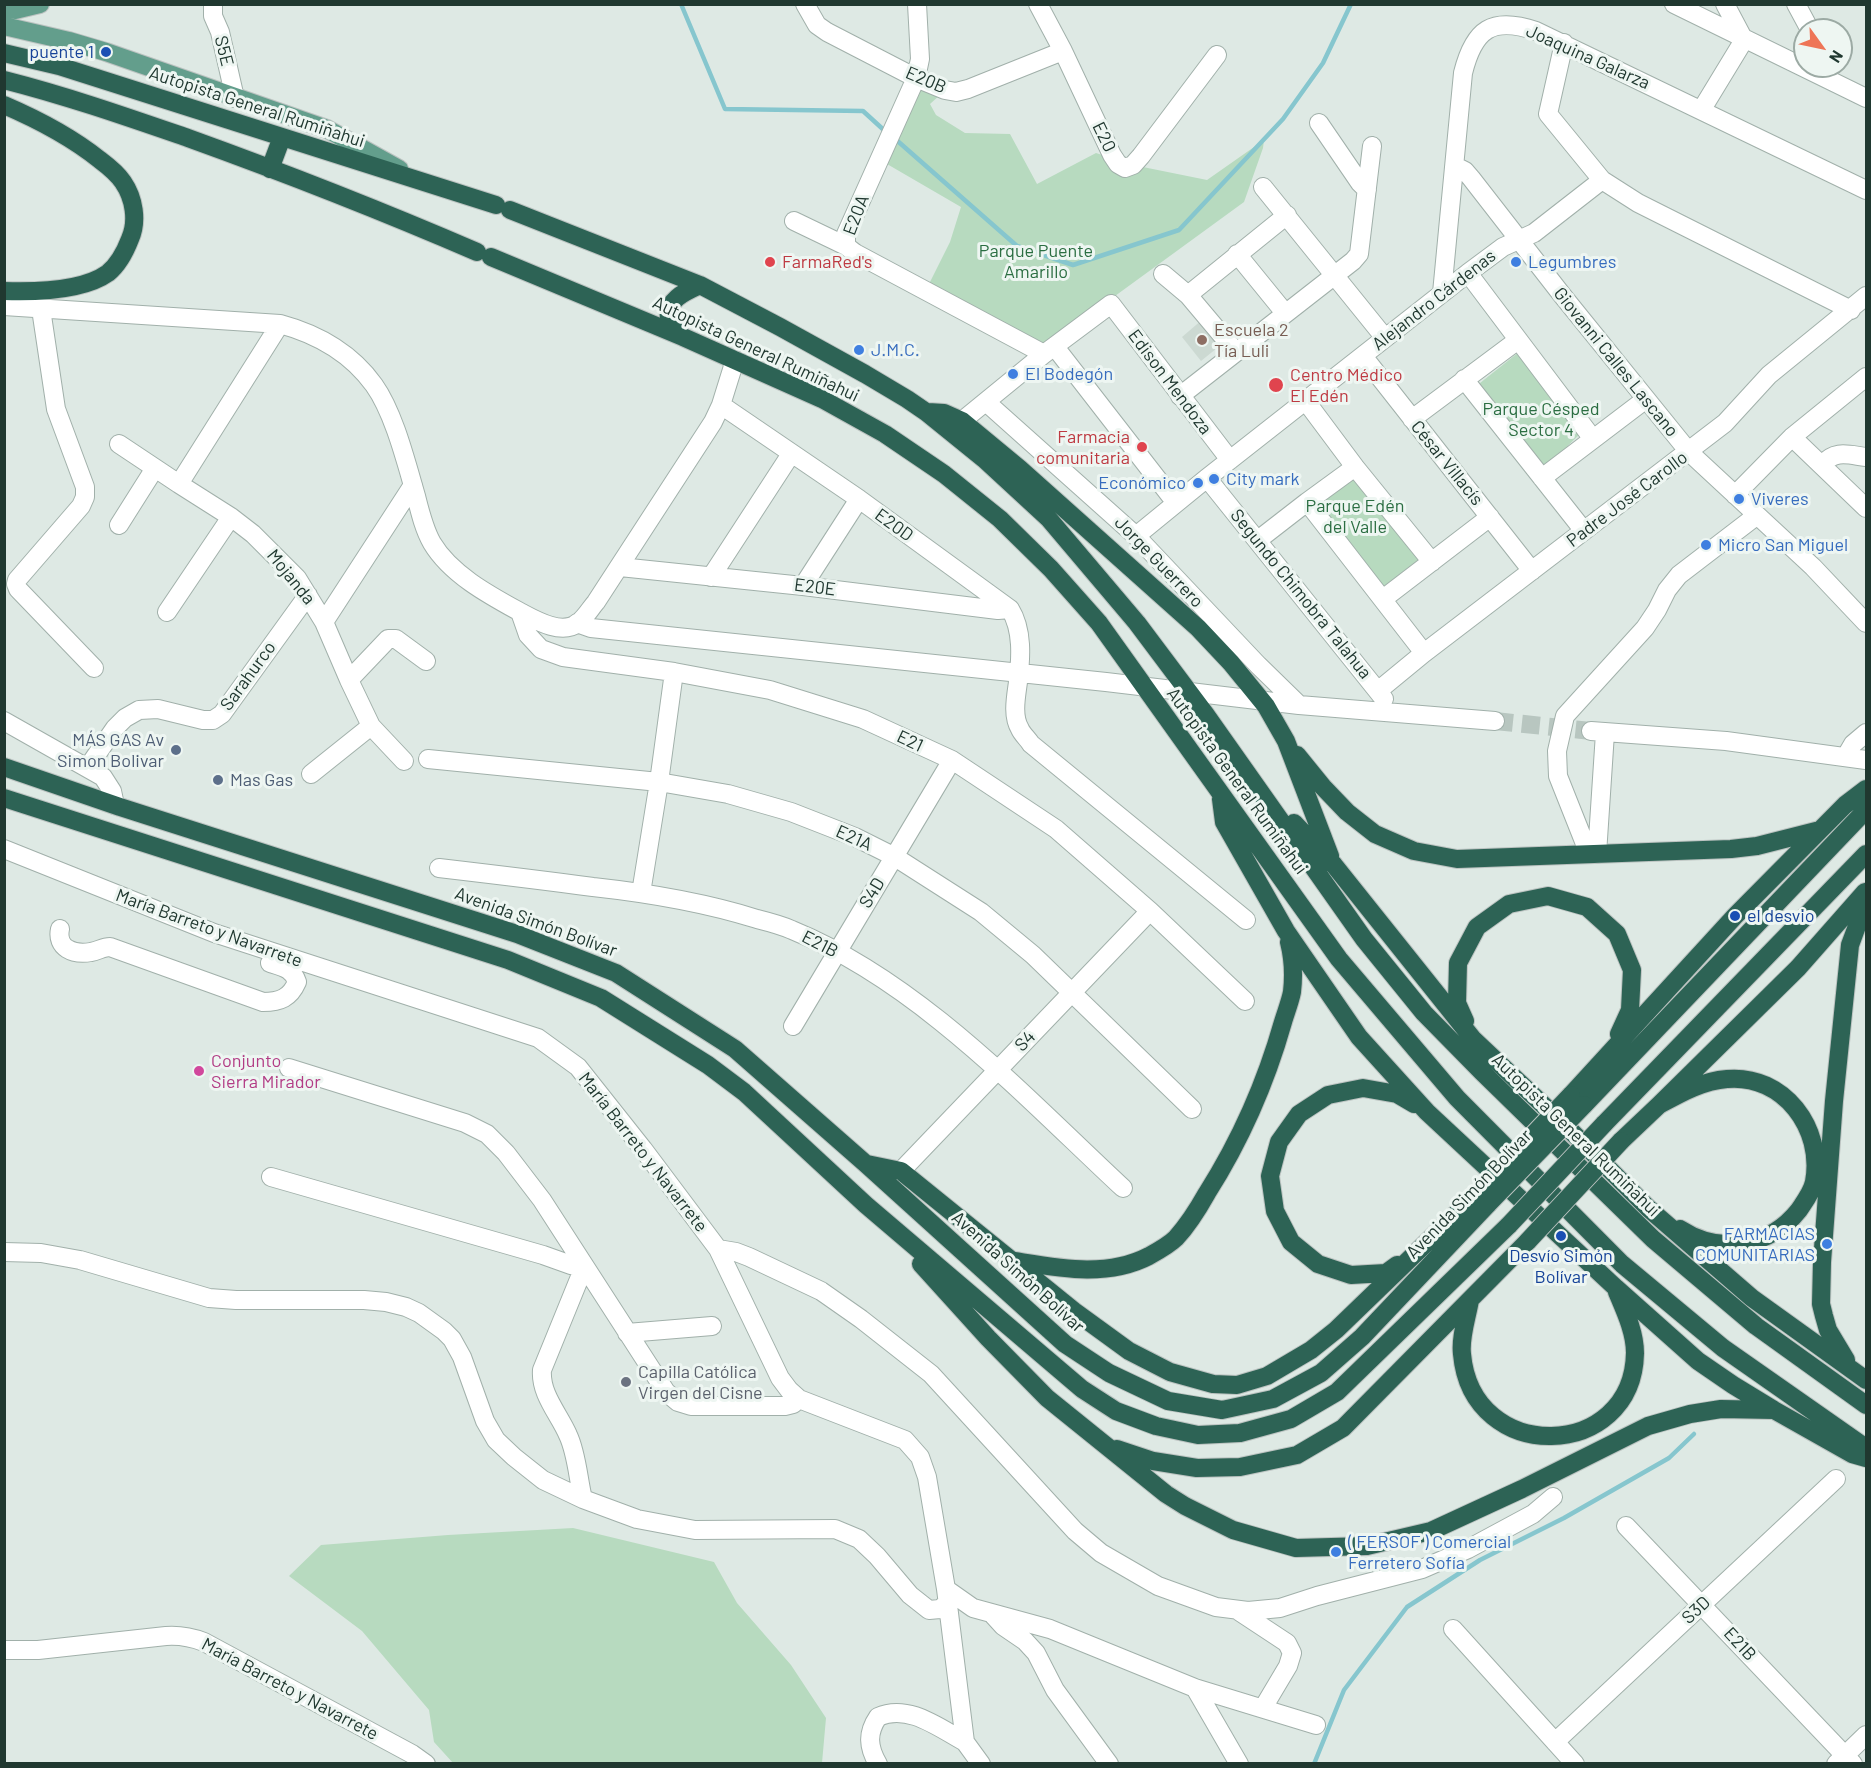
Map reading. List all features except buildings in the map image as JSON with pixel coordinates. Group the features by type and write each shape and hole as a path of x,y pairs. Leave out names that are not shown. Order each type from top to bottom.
{"highway":[{"name":"Autopista General Rumiñahui","path":"4,53 59,66 503,208 700,285 834,356 926,412 984,459 1049,519 1137,623 1251,778 1364,939 1424,1012 1653,1239 1756,1326 1866,1405"},
{"name":"Autopista General Rumiñahui","path":"4,80 52,92 270,169 405,221 683,337 822,399 885,434 944,474 1000,519 1052,569 1099,623 1339,959 1457,1098 1622,1264 1723,1348 1866,1448"},
{"path":"4,105 51,126 114,170 132,201 135,218 133,233 122,258 107,273 86,283 7,301"},
{"path":"270,169 282,137"},
{"path":"683,337 672,325 669,318 670,308 683,292 700,285"},
{"path":"926,412 945,413 962,421 1020,469 1198,628 1231,663 1266,706 1286,741 1334,865"},
{"path":"1286,741 1323,787 1347,812 1376,834 1414,851 1457,859 1731,849 1756,846 1820,830"},
{"name":"Avenida Simón Bolívar","path":"4,767 517,934 616,973 735,1049 867,1164 1065,1344 1109,1373 1168,1401 1222,1410 1273,1399 1321,1373 1362,1337 1483,1199"},
{"path":"1251,778 1334,865 1473,1039 1573,1133 1648,1208 1752,1298 1866,1380"},
{"path":"1577,1100 1613,1048 1735,916 1845,805 1866,789"},
{"path":"1220,794 1224,822 1286,931 1359,1037 1427,1112 1698,1361 1774,1410 1852,1454 1866,1458"},
{"path":"4,798 508,960 601,998 708,1065 744,1092 866,1204 1082,1389 1116,1411 1156,1426 1198,1435 1240,1433 1292,1419 1338,1392 1509,1225 1866,854"},
{"path":"1427,1112 1397,1094 1363,1088 1328,1095 1299,1114 1279,1142 1270,1176 1275,1211 1291,1242 1318,1264 1351,1275 1386,1273 1416,1252 1483,1199 1577,1100 1866,810"},
{"path":"1104,1445 1153,1461 1197,1468 1240,1467 1297,1455 1343,1428 1470,1300 1621,1141 1798,968 1866,891"},
{"path":"1473,1039 1457,1003 1458,963 1477,927 1509,904 1548,896 1587,907 1617,933 1632,970 1629,1010 1613,1048"},
{"path":"1852,1369 1834,1343 1826,1323 1821,1304 1821,1262 1850,945 1866,902"},
{"path":"1012,1260 1086,1270 1119,1266 1148,1257 1174,1240 1185,1227 1222,1170 1274,1056 1292,992 1293,959 1286,931"},
{"path":"1648,1208 1690,1236 1726,1244 1758,1241 1776,1231 1797,1212 1809,1196 1814,1183 1814,1144 1809,1130 1792,1103 1777,1092 1746,1080 1727,1079 1694,1086 1659,1105"},
{"path":"867,1164 901,1171 1074,1311 1129,1351 1170,1372 1213,1384 1237,1385 1267,1376 1311,1350 1336,1330 1416,1252"},
{"path":"866,1204 1047,1398 1104,1445 1166,1494 1185,1506 1233,1530 1296,1548 1367,1546 1431,1531 1522,1489 1648,1426 1720,1408 1774,1410"},
{"path":"1470,1300 1462,1341 1462,1354 1465,1371 1478,1401 1501,1424 1515,1431 1533,1436 1552,1437 1582,1431 1603,1419 1619,1402 1625,1390 1633,1367 1635,1352 1628,1320 1616,1288"}],"main road":[{"path":"4,8 15,10 40,4"},
{"path":"4,26 69,40 327,129 421,182"}],"street":[{"name":"S5E","path":"213,4 213,16 220,32 235,98"},
{"name":"E20B","path":"805,4 817,25 827,32 915,80 945,90 956,92 968,89 1063,51"},
{"name":"E20A","path":"917,4 920,59 915,80 846,234 846,246 855,253 1049,351"},
{"name":"E20","path":"1038,4 1112,154 1118,164 1125,168 1133,165 1141,156 1217,55"},
{"path":"1674,4 1866,98"},
{"path":"1725,4 1744,40"},
{"path":"1796,4 1804,18"},
{"name":"Joaquina Galarza","path":"1442,293 1463,73 1471,49 1481,35 1495,26 1513,24 1536,30 1866,190"},
{"path":"1702,110 1744,40"},
{"path":"1564,43 1548,114 1602,180 1638,203 1851,310"},
{"path":"1837,78 1840,84"},
{"path":"1319,123 1367,190"},
{"path":"1180,396 1359,254 1372,146"},
{"name":"Giovanni Calles Lascano","path":"1455,166 1472,178 1689,452 1813,567 1866,622"},
{"name":"Alejandro Cárdenas","path":"1136,536 1467,273 1503,247 1534,233 1602,180"},
{"path":"1263,187 1386,338"},
{"path":"1188,295 1287,215"},
{"path":"794,221 846,246"},
{"path":"1237,254 1285,313"},
{"path":"1467,273 1593,439"},
{"path":"1163,274 1188,295 1236,352"},
{"name":"Padre José Carollo","path":"1379,690 1424,653 1725,423 1769,375 1866,296"},
{"path":"7,301 41,309 280,324 314,336 332,346 364,372 384,402 424,524 433,544 464,578 478,588 545,625 567,627 577,623 596,602 713,422 721,405 735,360"},
{"name":"Edison Mendoza","path":"1049,351 1111,304 1230,460"},
{"path":"41,309 56,410 85,487 85,497 81,506 16,584 18,589 94,668"},
{"path":"179,484 280,324"},
{"path":"1412,419 1518,339"},
{"path":"962,421 1049,351 1176,503"},
{"name":"César Villacís","path":"1363,356 1532,571"},
{"path":"1735,495 1792,437 1866,377"},
{"path":"1464,379 1584,531"},
{"path":"1542,478 1646,399"},
{"path":"1305,400 1355,467 1432,562"},
{"name":"Jorge Guerrero","path":"986,402 1136,536 1298,705"},
{"name":"E20D","path":"721,405 859,499 1010,609"},
{"path":"1792,437 1866,508"},
{"name":"Mojanda","path":"119,444 231,517 253,534 297,578 324,622 371,726 404,761"},
{"path":"711,577 791,454"},
{"path":"1822,465 1828,457 1837,454 1866,457"},
{"path":"1258,540 1355,467"},
{"path":"119,525 155,468"},
{"name":"Segundo Chimobra Talahua","path":"1207,478 1379,690 1391,711"},
{"path":"324,622 413,485"},
{"path":"803,586 859,499"},
{"path":"1307,502 1424,653"},
{"path":"1593,854 1558,776 1557,751 1565,716 1645,628 1667,590 1679,575 1756,516"},
{"path":"167,612 231,517"},
{"path":"1383,599 1490,517"},
{"name":"E20E","path":"620,567 803,586 998,610 1010,609"},
{"name":"Sarahurco","path":"88,767 115,728 124,718 139,710 158,709 203,720 213,720 222,714 308,595"},
{"path":"1010,609 1017,619 1020,631 1015,708 1019,728 1031,744 1246,920"},
{"name":"E21","path":"520,612 528,635 541,649 563,657 674,672 770,690 863,719 952,760 1056,829 1150,911 1245,1001"},
{"path":"577,623 603,629 1114,683 1298,705 1496,721"},
{"path":"349,680 388,639 396,639 426,660"},
{"path":"641,893 674,672"},
{"path":"4,721 103,777 112,790 115,805"},
{"path":"311,774 371,726"},
{"path":"1593,854 1598,732 1726,741 1866,760"},
{"path":"1846,756 1853,744 1866,733"},
{"name":"E21A","path":"428,759 659,783 728,794 791,812 855,837 895,857 981,912 1033,955 1192,1109"},
{"name":"S4D","path":"793,1026 952,760"},
{"name":"María Barreto y Navarrete","path":"4,849 214,933 538,1038 578,1067 718,1249 780,1378 789,1390 799,1399 905,1440 920,1457 927,1476 946,1596 965,1742 981,1764"},
{"name":"E21B","path":"439,868 641,893 719,907 791,929 838,952 886,981 918,1004 970,1045 1123,1188"},
{"name":"S4","path":"901,1171 1150,911"},
{"path":"60,928 59,936 63,946 70,952 88,953 110,947 263,1002 275,1002 285,998 293,991 297,982 288,968 216,946 212,940 214,933"},
{"path":"289,1068 465,1124 487,1134 506,1153 542,1200 666,1392 678,1402 692,1406 785,1406 799,1399"},
{"path":"271,1177 584,1267"},
{"path":"718,1249 749,1257 820,1291 861,1319 931,1374 1076,1531 1101,1553 1158,1587 1216,1607 1248,1611 1280,1608 1422,1569 1468,1549 1533,1514 1553,1497"},
{"path":"4,1252 41,1253 80,1260 209,1298 364,1300 406,1307 419,1312 444,1330 452,1339 462,1357 485,1421 496,1440 543,1480 583,1499 637,1519 695,1530 835,1529 859,1539 877,1556 910,1595 929,1611 940,1609 946,1596 973,1608 1050,1629 1195,1688 1316,1725"},
{"path":"583,1499 569,1435 544,1390 541,1380 542,1370 584,1267"},
{"path":"627,1333 712,1326"},
{"name":"S3D","path":"1555,1742 1836,1479"},
{"name":"E21B","path":"1626,1526 1702,1604 1845,1761"},
{"path":"1235,1609 1287,1644 1292,1653 1288,1666 1263,1708"},
{"path":"992,1614 1036,1653 1056,1690 1109,1764"},
{"path":"1454,1629 1575,1764"},
{"name":"María Barreto y Navarrete","path":"4,1650 38,1650 180,1635 192,1638 204,1642 412,1754 426,1764"},
{"path":"1195,1688 1239,1764"},
{"path":"878,1764 872,1753 869,1736 878,1717 887,1713 899,1711 914,1715 965,1742"},
{"path":"1845,1761 1866,1735"}],"shaded area":[{"name":"Escuela 2 Tía Luli","path":"1203,319 1222,344 1201,361 1182,337"}],"green space":[{"name":"Parque Puente Amarillo","path":"919,83 941,94 930,104 936,115 965,133 1010,134 1037,184 1096,153 1133,165 1207,180 1264,140 1263,148 1244,202 1115,296 1044,354 926,290 950,242 961,207 887,164"},
{"name":"Parque Césped Sector 4","path":"1524,348 1588,426 1541,472 1475,387"},
{"name":"Parque Edén del Valle","path":"1355,472 1426,565 1384,594 1309,505"},
{"path":"573,1528 714,1562 737,1603 791,1665 826,1718 822,1763 453,1763 434,1742 429,1710 362,1631 289,1576 321,1545"}],"waterway":[{"path":"681,4 725,109 863,111 886,132"},
{"path":"893,137 1017,246 1073,265 1179,230 1283,119 1323,63 1351,4"},
{"path":"1314,1764 1344,1690 1407,1607 1480,1560 1564,1518 1669,1458 1694,1434"}],"tunnel":[{"path":"1495,721 1591,731"}],"place":[{"name":"puente 1","path":"106,52"},
{"name":"FarmaRed's","path":"770,262"},
{"name":"Legumbres","path":"1516,262"},
{"name":"Escuela 2 Tía Luli","path":"1202,340"},
{"name":"J.M.C.","path":"859,350"},
{"name":"El Bodegón","path":"1013,374"},
{"name":"Centro Médico El Edén","path":"1276,385"},
{"name":"Farmacia comunitaria","path":"1142,447"},
{"name":"City mark","path":"1214,479"},
{"name":"Económico","path":"1198,483"},
{"name":"Viveres","path":"1739,499"},
{"name":"Micro San Miguel","path":"1706,545"},
{"name":"MÁS GAS Av Simon Bolivar","path":"176,750"},
{"name":"Mas Gas","path":"218,780"},
{"name":"el desvio","path":"1735,916"},
{"name":"Conjunto Sierra Mirador","path":"199,1071"},
{"name":"Desvío Simón Bolívar","path":"1561,1236"},
{"name":"FARMACIAS COMUNITARIAS","path":"1827,1244"},
{"name":"Capilla Católica Virgen del Cisne","path":"626,1382"},
{"name":"( FERSOF ) Comercial Ferretero Sofía","path":"1336,1552"}]}
